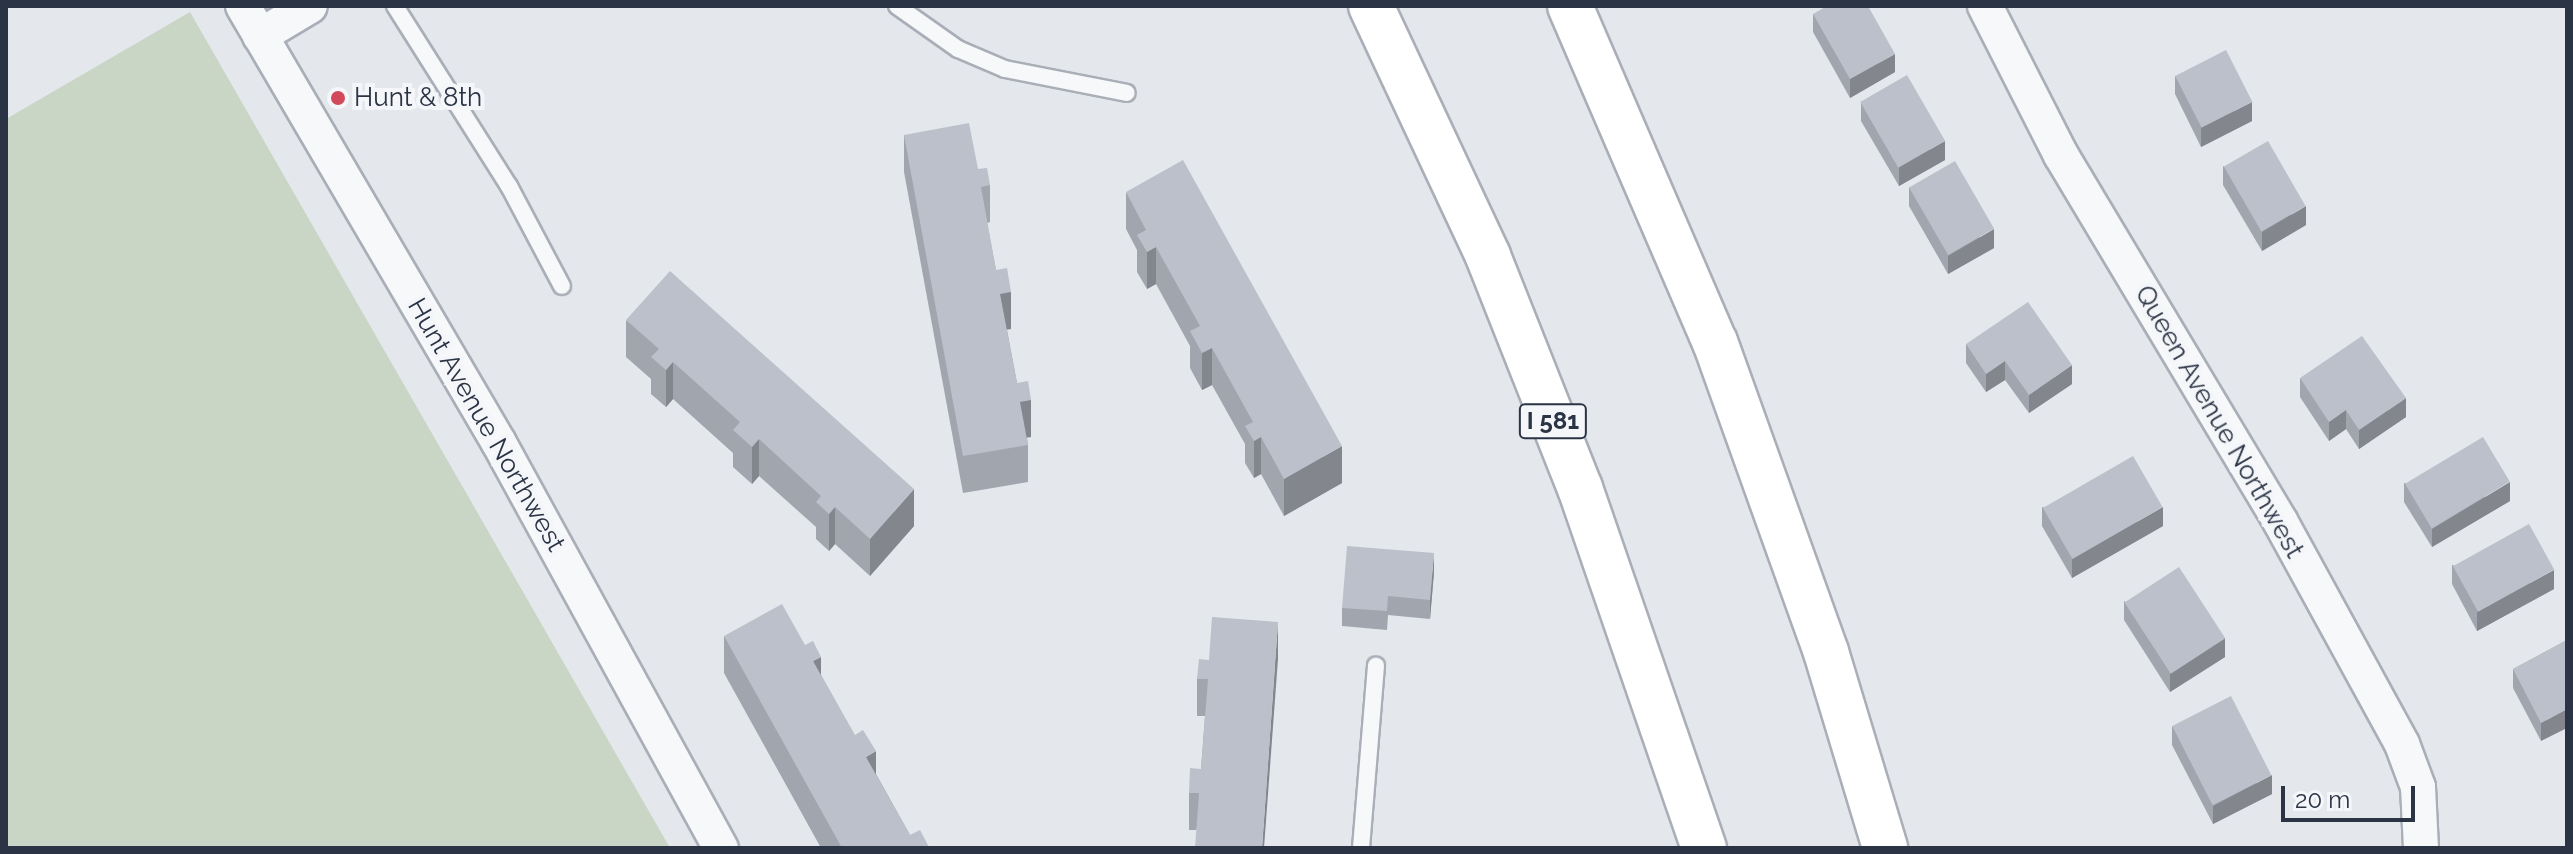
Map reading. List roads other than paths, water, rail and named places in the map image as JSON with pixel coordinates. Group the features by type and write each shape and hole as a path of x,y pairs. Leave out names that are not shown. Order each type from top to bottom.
{"highway":[{"name":"I 581","path":"1371,6 1488,256 1569,459 1704,848"},
{"path":"1570,6 1720,356 1826,652 1885,848"}],"street":[{"name":"Hunt Avenue Northwest","path":"243,6 499,443 721,848"},
{"path":"260,36 310,6"},
{"name":"Queen Avenue Northwest","path":"1985,6 2061,155 2280,521 2402,744 2418,787 2421,848"}],"lane":[{"path":"395,6 509,186 562,286"},
{"path":"897,6 958,49 1005,69 1127,93"},
{"path":"1361,848 1376,666"}],"place":[{"name":"Hunt & 8th","path":"338,98"}]}
